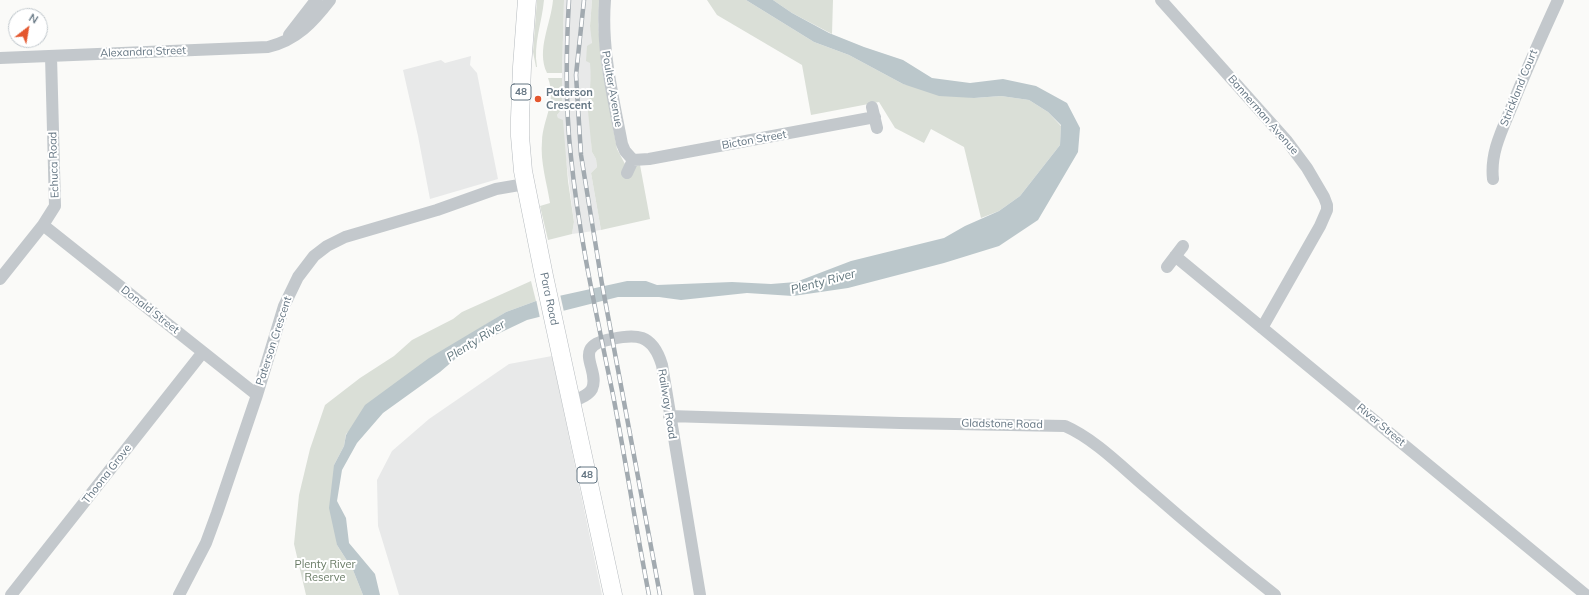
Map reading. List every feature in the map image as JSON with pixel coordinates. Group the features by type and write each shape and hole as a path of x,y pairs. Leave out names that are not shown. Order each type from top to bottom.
{"main road":[{"name":"Para Road","path":"527,0 520,118 521,154 525,184 613,595"}],"street":[{"path":"284,40 316,0"},
{"name":"Alexandra Street","path":"0,58 257,48 272,46 309,26 330,0"},
{"name":"Poulter Avenue","path":"605,0 604,35 610,80 622,144 625,151 633,160"},
{"name":"Bannerman Avenue","path":"1161,0 1287,141 1310,174 1325,201 1326,210 1320,226 1262,328"},
{"name":"Strickland Court","path":"1493,179 1493,157 1500,135 1528,64 1558,0"},
{"name":"Echuca Road","path":"0,279 43,225 56,202 51,56"},
{"name":"Bicton Street","path":"633,160 649,159 874,117"},
{"path":"627,173 633,160"},
{"name":"Paterson Crescent","path":"179,595 195,567 209,536 257,395 289,292 314,256 327,246 345,237 437,210 496,189 525,184"},
{"name":"Donald Street","path":"43,225 257,395"},
{"path":"1167,267 1183,246"},
{"name":"River Street","path":"1175,256 1586,595"},
{"name":"Railway Road","path":"571,402 588,394 592,388 593,379 589,358 594,344 620,337 640,337 649,342 660,359 700,595"},
{"name":"Thoona Grove","path":"11,595 203,352"},
{"name":"Gladstone Road","path":"669,416 1065,426 1080,434 1104,452 1202,536 1275,595"}],"shaded area":[{"path":"564,0 592,0 590,26 592,33 591,90 589,96 592,152 596,159 597,167 591,173 601,230 572,234 574,222 565,152 557,115 562,109"},
{"path":"471,56 470,65 477,73 498,179 430,199 403,70 441,60 445,63"},
{"path":"552,356 602,595 399,595 378,526 377,480 392,451 429,419 509,364"}],"green space":[{"path":"537,0 544,0 536,50 536,67 533,52"},
{"path":"553,0 564,0 562,73 547,73 544,64 543,55 545,37"},
{"path":"592,0 599,0 598,24 602,68 617,149 625,164 636,166 640,165 650,219 601,230 591,173 597,167 596,159 592,152 588,111 590,105 590,63 586,61 587,46 592,43 590,26"},
{"path":"707,0 746,0 814,42 849,55 903,84 974,98 1001,96 1029,100 1048,112 1061,126 1060,145 1020,196 999,211 981,218 964,147 931,129 924,143 895,128 879,102 811,115 802,65 717,15"},
{"path":"773,0 833,0 832,34 792,13"},
{"path":"548,78 562,78 562,109 557,115 558,118 563,120 568,181 574,222 572,234 548,240 540,206 550,203 543,165 542,149 543,133 551,95"},
{"name":"Plenty River Reserve","path":"531,281 536,301 506,312 469,335 346,434 344,446 334,465 337,545 353,570 363,595 306,595 294,544 299,495 310,449 325,405 360,378 394,356 412,340 453,319 462,312"}],"water":[{"name":"Plenty River","path":"746,0 773,0 792,13 829,33 903,60 932,78 970,83 1003,79 1036,86 1067,103 1080,128 1078,152 1038,220 999,246 944,263 848,288 793,296 747,293 681,300 659,297 618,297 527,320 468,348 440,372 383,413 357,443 342,470 337,501 346,518 349,543 375,574 380,595 363,595 353,570 337,545 329,508 334,465 344,446 346,435 365,405 429,358 506,312 536,301 627,281 646,281 657,285 732,282 771,284 796,282 851,261 944,238 965,226 999,211 1020,196 1060,145 1061,125 1048,112 1029,100 1001,96 974,98 939,96 903,84 849,55 814,42"}],"pier":[{"path":"560,294 564,312 540,318 536,299"}],"railway":[{"path":"569,0 567,98 574,187 589,277 618,420 649,595"},
{"path":"584,0 576,75 581,155 602,284 660,595"}],"place":[{"name":"Paterson Crescent","path":"538,99"}]}
